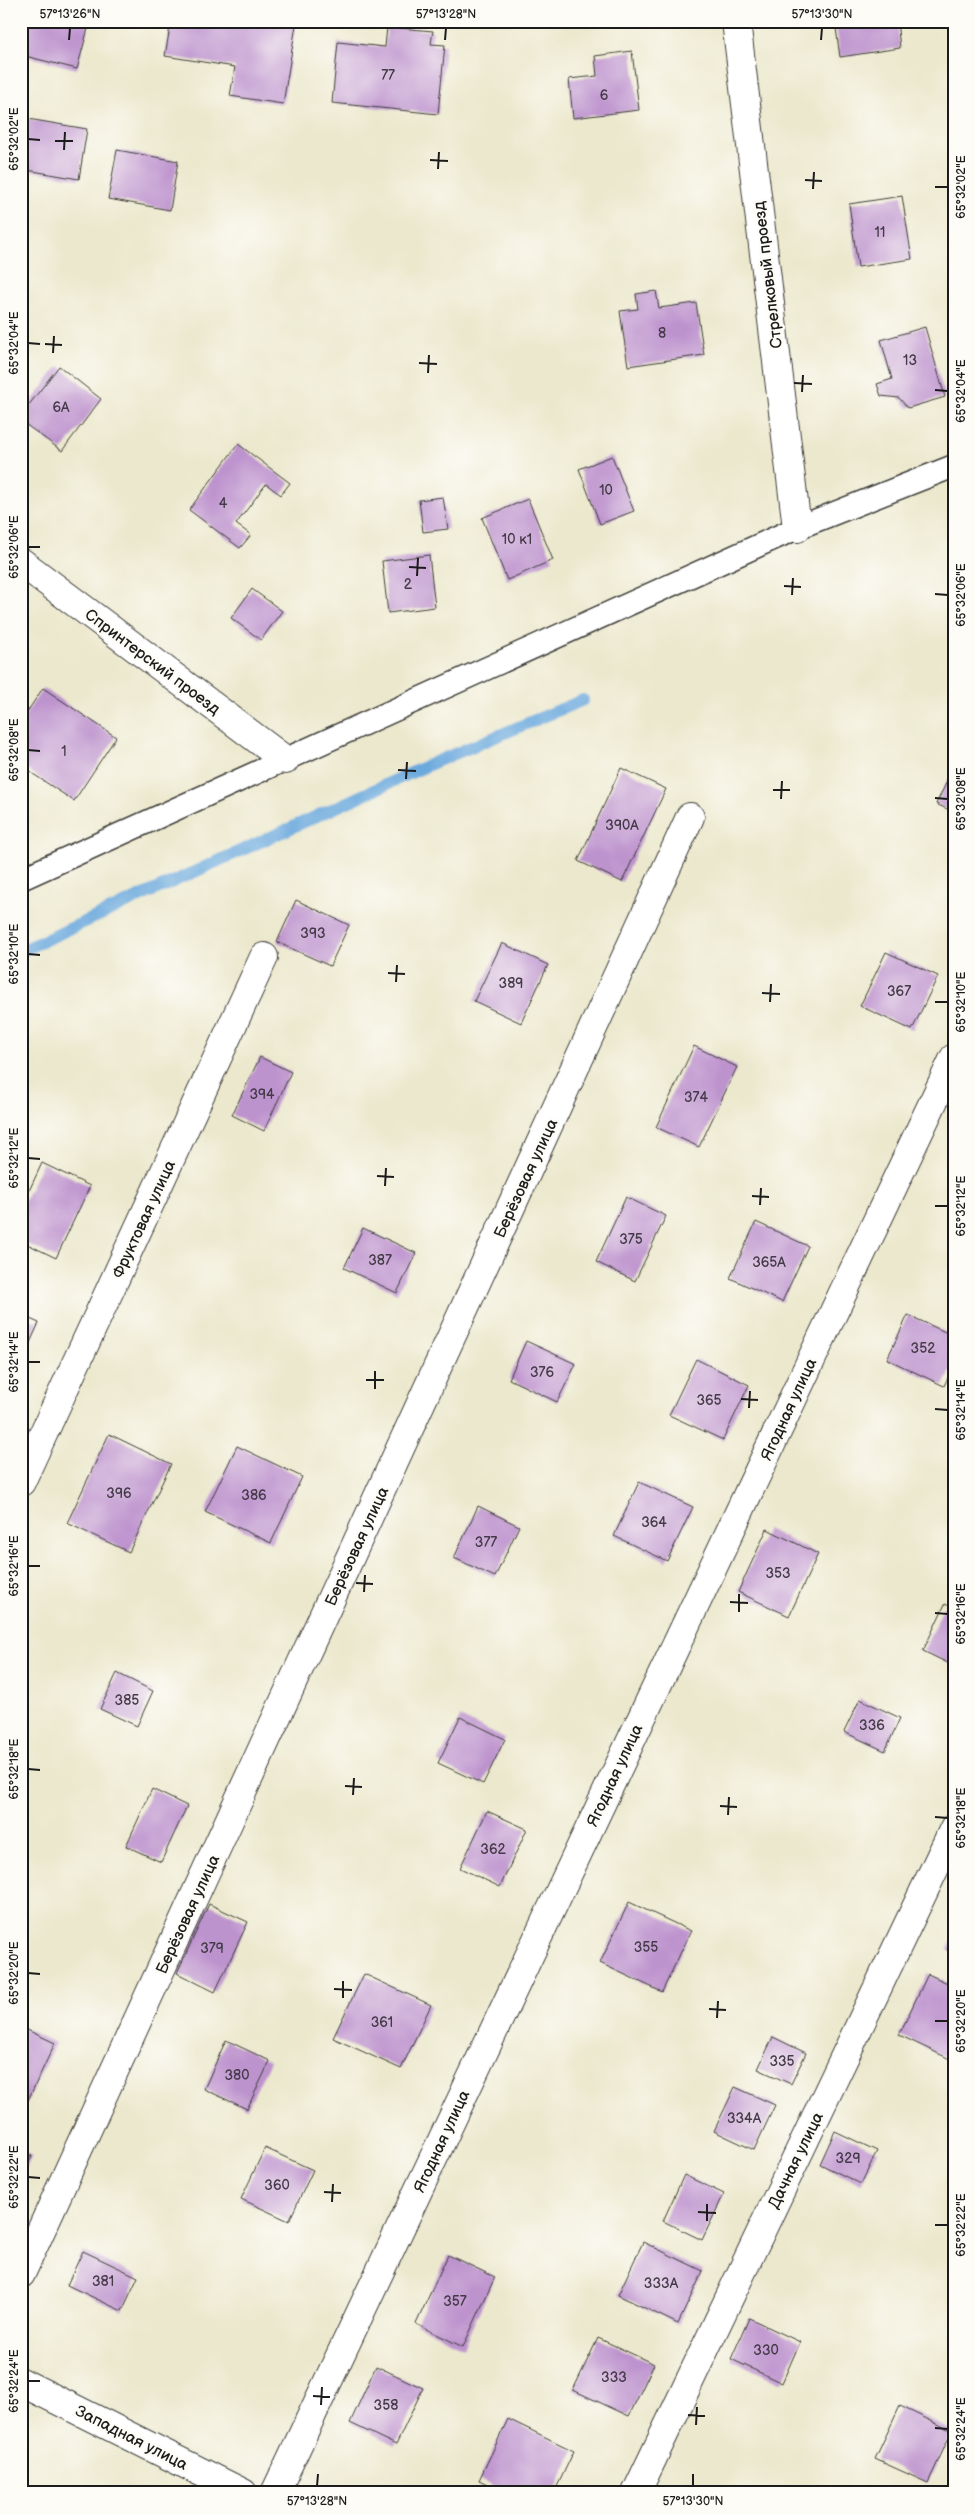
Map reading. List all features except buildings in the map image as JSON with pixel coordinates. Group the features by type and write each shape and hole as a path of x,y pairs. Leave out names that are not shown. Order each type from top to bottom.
{"street":[{"name":"Стрелковый проезд","path":"736,21 797,528"},
{"name":"Спринтерский проезд","path":"21,562 285,760"},
{"name":"Берёзовая улица","path":"21,2274 690,817"},
{"name":"Фруктовая улица","path":"21,1482 264,957"},
{"name":"Ягодная улица","path":"275,2493 954,1058"},
{"name":"Дачная улица","path":"636,2493 954,1828"},
{"name":"Западная улица","path":"21,2382 243,2493"}],"lane":[{"path":"21,879 797,528 954,466"}],"waterway":[{"path":"21,951 433,763 583,700"}]}
